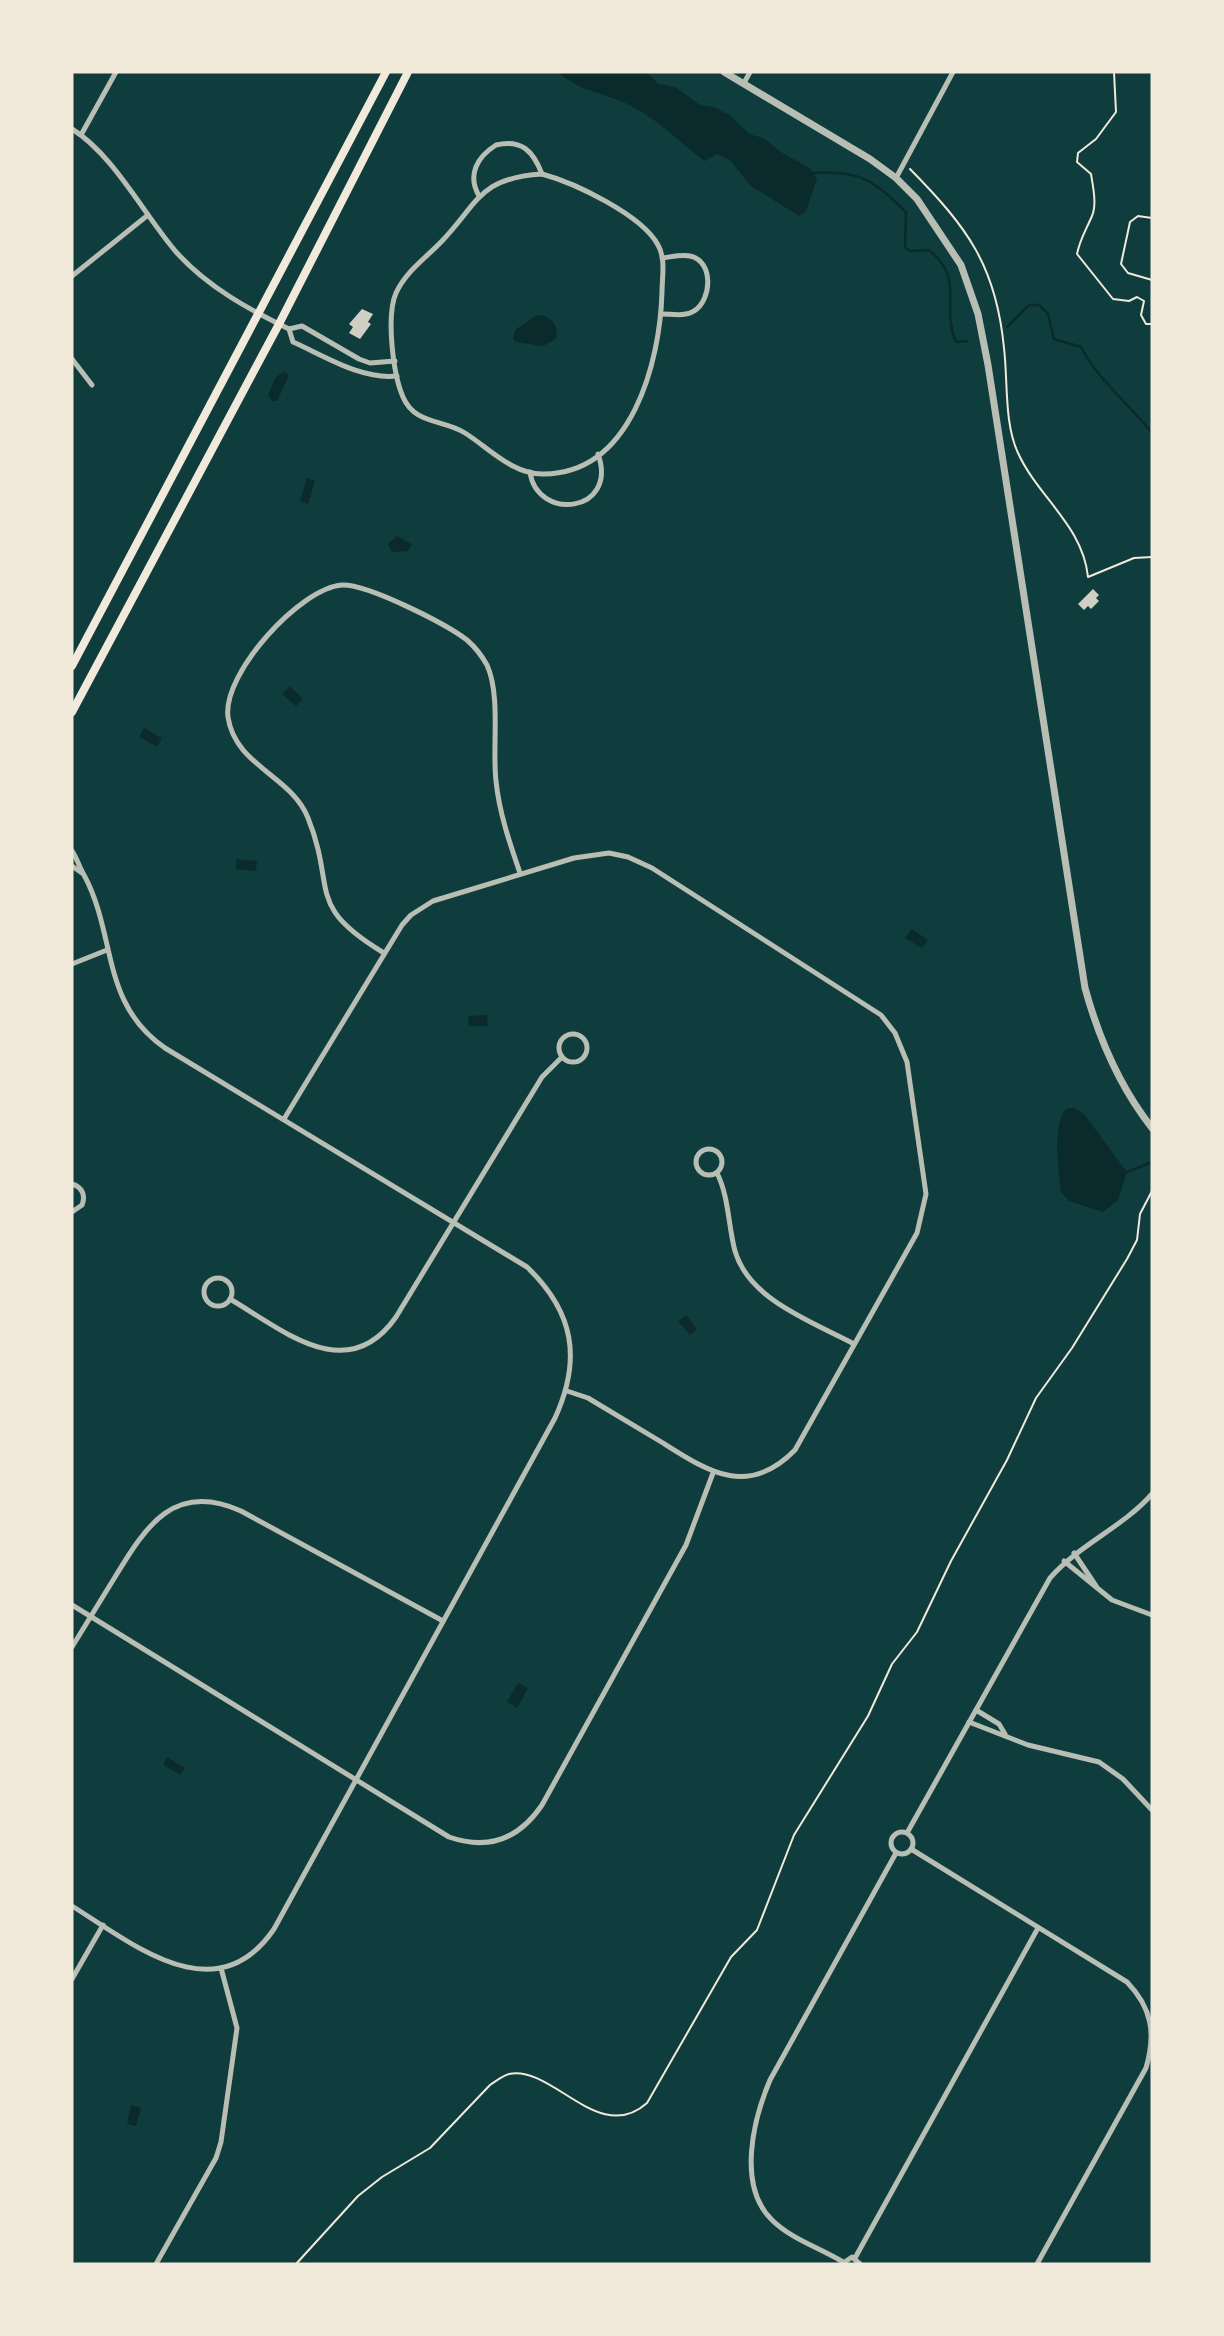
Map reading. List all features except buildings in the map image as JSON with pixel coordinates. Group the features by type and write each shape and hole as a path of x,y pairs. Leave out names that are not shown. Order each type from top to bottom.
{"main road":[{"path":"72,666 386,72"},
{"path":"72,712 279,324 408,72"}],"street":[{"path":"80,135 116,72"},
{"path":"724,72 848,144 897,178 917,199 949,244 971,289 978,314 1077,941 1093,1016 1111,1062 1131,1100 1152,1128"},
{"path":"744,83 750,72"},
{"path":"897,178 953,72"},
{"path":"72,129 94,147 177,252 205,280 259,314 289,329 302,326 370,362 395,361"},
{"path":"479,196 472,178 477,163 496,145 519,144 529,150 542,174"},
{"path":"542,174 573,185 635,221 652,237 662,258 658,336 637,406 621,434 598,454 566,471 543,474 530,472 499,458 461,430 416,414 404,400 397,376 391,322 396,293 416,266 443,240 479,196 514,178 542,174"},
{"path":"72,276 148,215"},
{"path":"661,314 686,314 695,311 702,303 708,285 705,269 695,258 688,255 662,258"},
{"path":"289,329 293,342 363,373 382,378 397,376"},
{"path":"72,359 92,385"},
{"path":"530,472 533,487 542,497 568,504 592,496 601,486 604,474 598,454"},
{"path":"384,953 348,929 331,910 308,817 292,795 243,752 228,720 230,692 238,671 296,608 317,593 342,586 365,588 457,634 481,655 492,686 498,799 520,873"},
{"path":"72,851 93,894 122,1001 152,1039 527,1267 555,1298 570,1342 567,1391 356,1781 268,1937 248,1956 221,1968 197,1970 175,1966 72,1906"},
{"path":"285,1119 402,925 422,907 520,873 599,853 636,860 861,1000 889,1025 906,1062 925,1186 925,1211 917,1233 803,1438 786,1459 752,1475 713,1474 588,1398 567,1391"},
{"path":"72,866 82,873"},
{"path":"72,964 107,950"},
{"path":"576,1034 584,1038 587,1051 582,1059 569,1062 562,1057 560,1043 566,1035 576,1034"},
{"path":"230,1299 316,1348 337,1352 351,1350 376,1339 387,1330 542,1076 562,1057"},
{"path":"717,1173 708,1176 700,1172 695,1165 699,1153 711,1149 719,1154 722,1161 717,1173 723,1185 734,1249 751,1282 774,1300 854,1344"},
{"path":"72,1184 80,1188 84,1196 82,1205 72,1212"},
{"path":"215,1279 223,1280 231,1290 230,1299 223,1305 210,1304 204,1296 205,1287 215,1279"},
{"path":"72,1605 356,1781 458,1840 490,1843 512,1836 523,1828 533,1819 551,1791 687,1545 713,1474"},
{"path":"907,1833 1040,1595 1064,1561 1136,1510 1152,1494"},
{"path":"72,1647 142,1533 161,1514 178,1505 198,1501 222,1502 241,1511 443,1621"},
{"path":"1074,1553 1098,1588"},
{"path":"1064,1561 1127,1608 1152,1615"},
{"path":"976,1710 999,1724 1005,1734"},
{"path":"969,1722 1028,1745 1099,1762 1123,1779 1152,1811"},
{"path":"899,1832 907,1833 912,1840 911,1849 906,1854 896,1853 891,1847 893,1836 899,1832"},
{"path":"911,1849 1127,1982 1146,2006 1152,2025 1152,2048 1146,2068 1037,2264"},
{"path":"855,2258 847,2258 842,2263 782,2228 759,2203 751,2170 757,2121 770,2080 896,1853"},
{"path":"72,1979 103,1925"},
{"path":"855,2258 1038,1928"},
{"path":"156,2264 216,2158 221,2142 237,2028 221,1968"},
{"path":"855,2258 860,2264"}],"path":[{"path":"1114,72 1116,112 1096,139 1078,153 1077,162 1091,174 1093,214 1080,236 1077,254 1113,299 1129,301 1137,297 1144,301 1141,315 1146,324 1152,324"},
{"path":"904,163 959,221 996,291 1017,450 1072,529 1083,550 1088,577 1134,558 1152,557"},
{"path":"1152,218 1138,216 1130,222 1121,264 1128,273 1152,280"},
{"path":"296,2264 358,2196 382,2177 430,2148 490,2085 500,2078 509,2074 527,2076 592,2109 608,2114 631,2114 647,2103 731,1957 758,1930 794,1835 868,1716 897,1657 917,1632 951,1560 1007,1460 1036,1398 1072,1348 1127,1259 1137,1240 1140,1214 1152,1191"}],"water":[{"path":"558,72 646,72 659,84 675,87 700,105 713,107 730,115 749,134 763,138 784,154 810,168 817,179 806,211 799,216 751,186 730,160 717,154 705,161 644,114 625,103 585,89"},
{"path":"537,315 553,322 556,339 543,346 516,342 513,339 515,330"},
{"path":"283,372 289,375 277,401 272,401 268,395 276,377"},
{"path":"307,478 315,481 308,504 300,501"},
{"path":"397,536 412,544 408,551 392,552 388,544"},
{"path":"290,686 303,699 296,706 282,694"},
{"path":"144,728 162,738 157,747 139,737"},
{"path":"236,859 257,861 256,871 236,869"},
{"path":"912,929 928,940 922,948 905,938"},
{"path":"487,1015 488,1026 469,1026 468,1016"},
{"path":"1067,1108 1074,1108 1084,1114 1127,1172 1118,1200 1103,1212 1069,1201 1061,1192 1058,1136 1062,1115"},
{"path":"686,1315 697,1329 690,1335 678,1321"},
{"path":"518,1683 528,1688 517,1708 507,1702"},
{"path":"167,1757 185,1768 180,1775 163,1765"},
{"path":"131,2105 141,2108 136,2126 127,2124"}],"waterway":[{"path":"813,173 843,173 865,179 906,212 905,248 911,251 929,250 940,261 950,283 950,317 956,342 967,341"},
{"path":"1007,327 1029,305 1039,305 1048,314 1054,339 1081,347 1105,381 1152,433"},
{"path":"1127,1172 1152,1162"}]}
